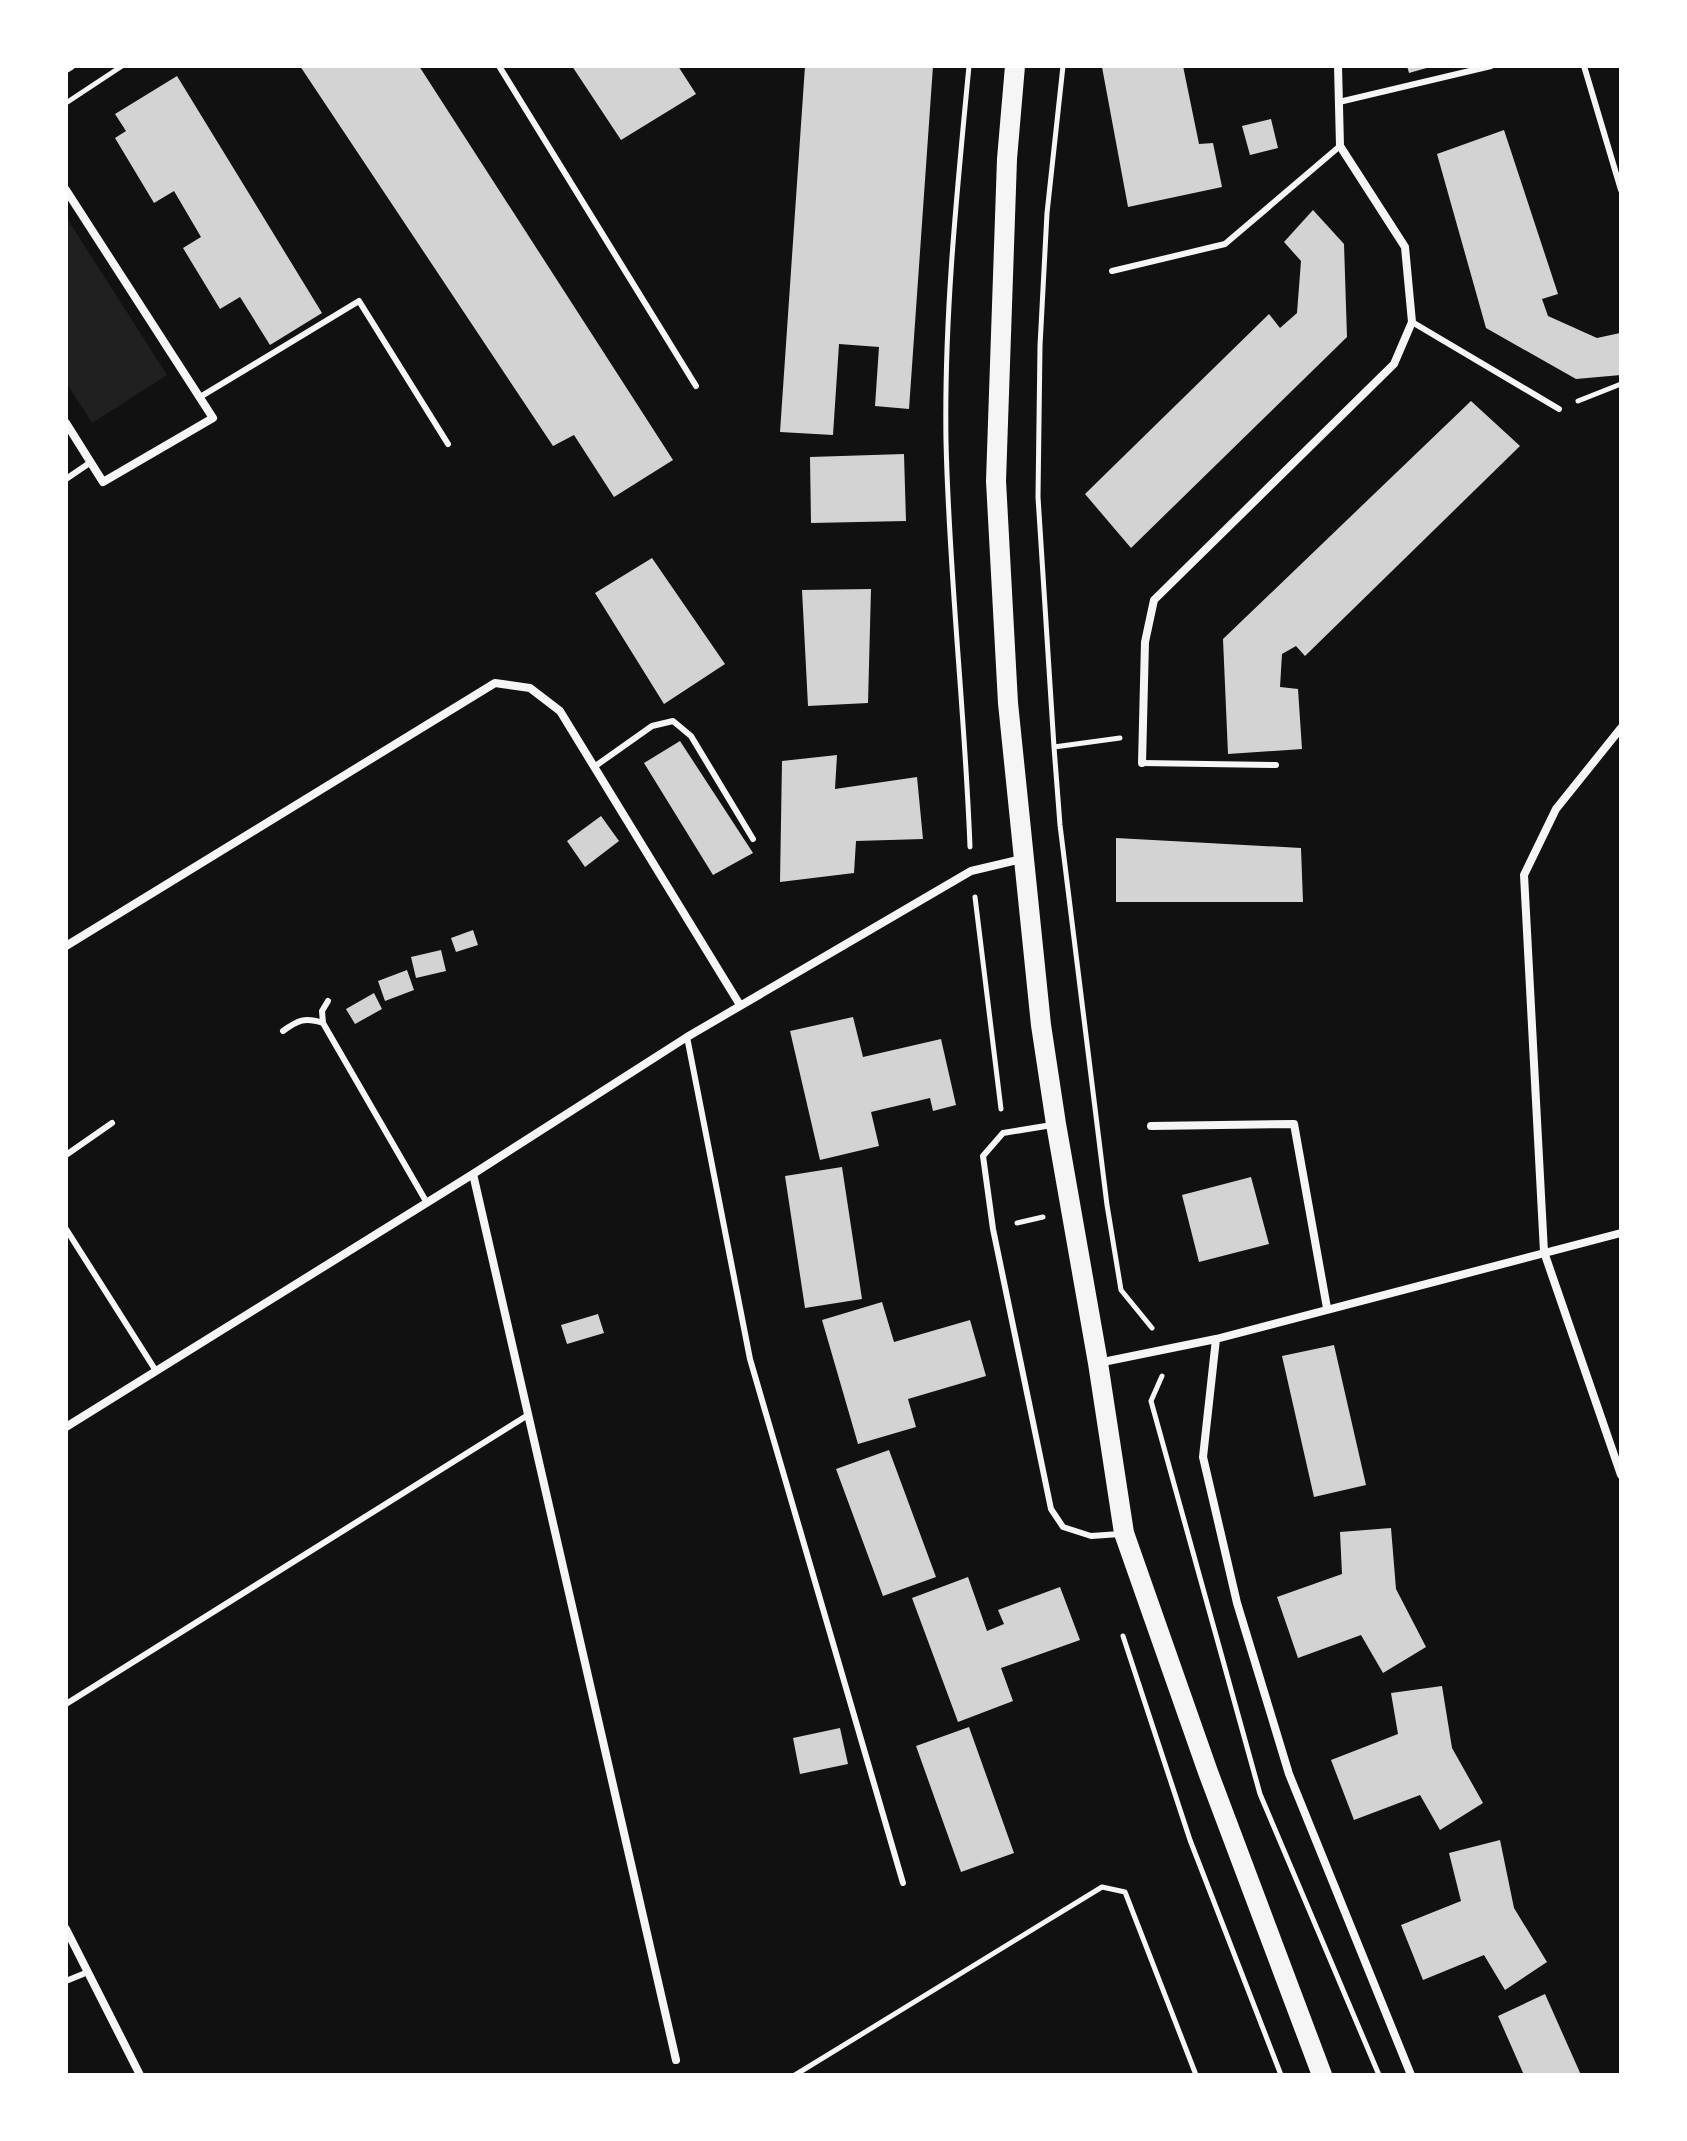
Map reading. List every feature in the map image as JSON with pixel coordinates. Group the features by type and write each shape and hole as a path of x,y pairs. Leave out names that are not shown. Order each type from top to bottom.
{"main road":[{"path":"1015,66 1007,159 996,481 1008,703 1041,1025 1056,1124 1124,1533 1208,1772 1322,2075"}],"street":[{"path":"66,69 71,66"},
{"path":"1142,763 1145,642 1154,600 1394,364 1412,322 1405,247 1340,146 1338,66"},
{"path":"66,190 213,418 103,482 66,423"},
{"path":"66,946 495,683 530,688 560,711 740,1005"},
{"path":"1621,728 1556,809 1524,875 1544,1252 1621,1475"},
{"path":"66,1427 740,1005 971,871 1024,859"},
{"path":"1151,1126 1294,1124 1327,1308"},
{"path":"473,1174 676,2060"},
{"path":"1098,1363 1216,1339 1621,1233"},
{"path":"1216,1339 1203,1457 1237,1603 1289,1774 1411,2075"},
{"path":"66,1929 140,2075"}],"lane":[{"path":"499,66 696,386"},
{"path":"1339,102 1491,66"},
{"path":"1584,66 1621,190"},
{"path":"1112,271 1225,244 1340,146"},
{"path":"200,397 359,301 448,444"},
{"path":"1412,322 1559,409"},
{"path":"66,479 91,462"},
{"path":"594,767 652,726 673,721 691,736 753,839"},
{"path":"1142,763 1276,765"},
{"path":"328,1001 322,1011 323,1023 427,1203"},
{"path":"283,1031 298,1020 323,1023"},
{"path":"687,1037 750,1359 903,1883"},
{"path":"66,1155 112,1123"},
{"path":"1056,1124 1003,1133 983,1156 993,1229 1051,1509 1063,1527 1077,1532 1091,1536 1124,1533"},
{"path":"66,1229 156,1371"},
{"path":"66,1704 528,1415"},
{"path":"66,1981 88,1972"}],"path":[{"path":"66,103 122,66"},
{"path":"969,66 953,228 946,437 949,553 970,842"},
{"path":"1063,66 1047,213 1040,346 1038,497 1054,747 1060,825 1107,1205 1121,1290 1151,1324"},
{"path":"1559,409 1621,384"},
{"path":"1054,747 1143,735"},
{"path":"975,904 1003,1133"},
{"path":"1120,1627 1190,1840 1281,2075"},
{"path":"795,2075 1102,1887 1125,1892 1196,2075"}],"shaded area":[{"path":"68,220 167,375 92,423 66,382"}],"building":[{"path":"300,66 419,66 673,460 614,497 574,435 553,446"},
{"path":"572,66 678,66 696,94 621,140"},
{"path":"805,66 933,66 909,409 875,406 879,347 839,344 833,435 780,432"},
{"path":"1183,66 1199,144 1213,143 1222,187 1128,207 1102,67"},
{"path":"1407,66 1430,66 1430,67 1409,73"},
{"path":"177,76 322,313 270,345 240,297 220,309 183,248 201,237 174,191 154,203 115,138 126,131 115,114"},
{"path":"1271,119 1278,148 1250,155 1242,126"},
{"path":"1504,130 1558,294 1542,299 1548,316 1597,338 1620,333 1621,375 1576,379 1486,328 1437,154"},
{"path":"1313,210 1344,244 1347,337 1131,548 1085,494 1269,314 1280,328 1297,313 1301,261 1284,242"},
{"path":"1471,401 1520,446 1305,656 1296,646 1282,654 1280,687 1298,689 1302,749 1228,754 1223,639"},
{"path":"904,454 906,521 811,523 810,457"},
{"path":"652,558 725,664 664,704 595,593"},
{"path":"871,589 868,703 808,706 802,590"},
{"path":"680,741 753,853 713,875 644,763"},
{"path":"837,755 835,789 917,777 923,839 856,841 854,873 780,882 782,761"},
{"path":"601,816 619,841 585,867 567,841"},
{"path":"1116,838 1301,848 1303,902 1116,902"},
{"path":"473,930 478,945 456,952 451,938"},
{"path":"441,950 446,971 416,978 411,957"},
{"path":"407,970 414,990 385,1001 378,981"},
{"path":"374,993 382,1009 355,1024 346,1009"},
{"path":"853,1017 863,1057 941,1039 956,1105 933,1111 930,1098 871,1112 879,1146 820,1160 790,1031"},
{"path":"842,1167 862,1299 805,1308 785,1176"},
{"path":"1251,1177 1269,1244 1199,1262 1182,1195"},
{"path":"882,1302 894,1342 970,1320 986,1376 908,1399 916,1427 858,1444 822,1320"},
{"path":"598,1314 604,1333 567,1344 561,1325"},
{"path":"1334,1345 1366,1485 1314,1497 1282,1356"},
{"path":"889,1450 936,1577 883,1596 836,1469"},
{"path":"1391,1528 1396,1589 1426,1647 1383,1673 1361,1635 1298,1658 1277,1597 1342,1574 1340,1532"},
{"path":"968,1577 987,1631 1004,1624 998,1610 1060,1587 1080,1640 1001,1668 1013,1701 958,1722 912,1598"},
{"path":"1442,1686 1452,1748 1483,1803 1440,1830 1420,1795 1354,1820 1331,1760 1398,1734 1391,1693"},
{"path":"969,1727 1014,1853 961,1872 916,1746"},
{"path":"840,1728 848,1764 800,1774 793,1738"},
{"path":"1500,1840 1514,1908 1547,1962 1505,1990 1484,1955 1423,1980 1401,1925 1461,1901 1449,1853"},
{"path":"1545,1994 1581,2075 1524,2075 1498,2016"}]}
